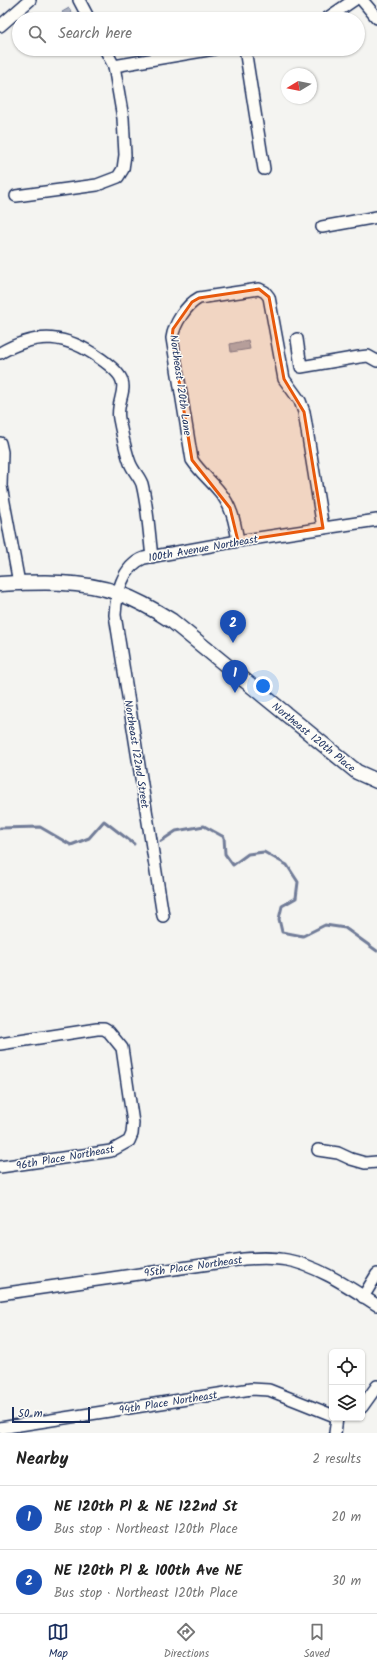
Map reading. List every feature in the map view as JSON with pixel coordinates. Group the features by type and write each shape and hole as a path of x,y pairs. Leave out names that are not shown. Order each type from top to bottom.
{"main road":[{"path":"0,584 56,582 117,592"},
{"name":"Northeast 120th Place","path":"117,592 143,604 172,621 357,772 377,781"}],"street":[{"path":"14,12 30,0"},
{"path":"79,0 85,12"},
{"path":"336,12 354,0"},
{"path":"362,0 377,18"},
{"path":"2,21 12,14"},
{"path":"16,196 97,185 118,177 123,169 125,155 123,118 114,66 109,56"},
{"path":"114,66 173,56"},
{"path":"246,56 264,169"},
{"path":"322,226 377,217"},
{"name":"Northeast 120th Lane","path":"238,541 234,517 230,508 220,491 201,474 192,460 172,338 173,329 192,302 199,298 259,289 265,292 269,297 284,379 300,401 304,412 323,528"},
{"path":"0,353 18,344 38,339 52,338 68,340 84,347 107,364 122,379 124,390 119,402 119,417 130,464 142,484 152,557"},
{"path":"297,339 301,366 368,356 377,361"},
{"path":"0,443 2,452 1,486 19,583"},
{"name":"100th Avenue Northeast","path":"117,592 135,561 238,541 377,520"},
{"name":"Northeast 122nd Street","path":"117,592 115,615 163,916"},
{"name":"96th Place Northeast","path":"0,1044 104,1029 109,1032 122,1048 132,1123 132,1134 129,1141 111,1151 0,1168"},
{"path":"318,1150 338,1153 365,1163 377,1162"},
{"name":"95th Place Northeast","path":"0,1294 228,1261 269,1258 288,1260 311,1268 377,1305"},
{"path":"363,1296 377,1274"},
{"path":"365,1403 377,1386"},
{"name":"94th Place Northeast","path":"0,1428 251,1389 270,1390 329,1414"},
{"path":"335,1433 337,1421"}],"highlighted area":[{"path":"259,289 269,297 284,379 304,412 323,528 238,541 230,508 192,460 172,338 173,329 192,302 199,298"}],"water":[{"path":"69,8 72,12 62,12"},
{"path":"248,340 250,349 231,352 230,344"}],"waterway":[{"path":"0,828 40,827 71,845 89,838 104,821 134,844"},
{"path":"161,841 176,831 204,826 224,837 225,854 233,865 248,854 264,852 287,865 298,882 296,898 282,906 279,919 282,932 303,936 325,925 345,928 377,951"}],"place":[{"name":"NE 120th Pl & 100th Ave NE","path":"233,643"},
{"name":"NE 120th Pl & NE 122nd St","path":"235,693"}]}
